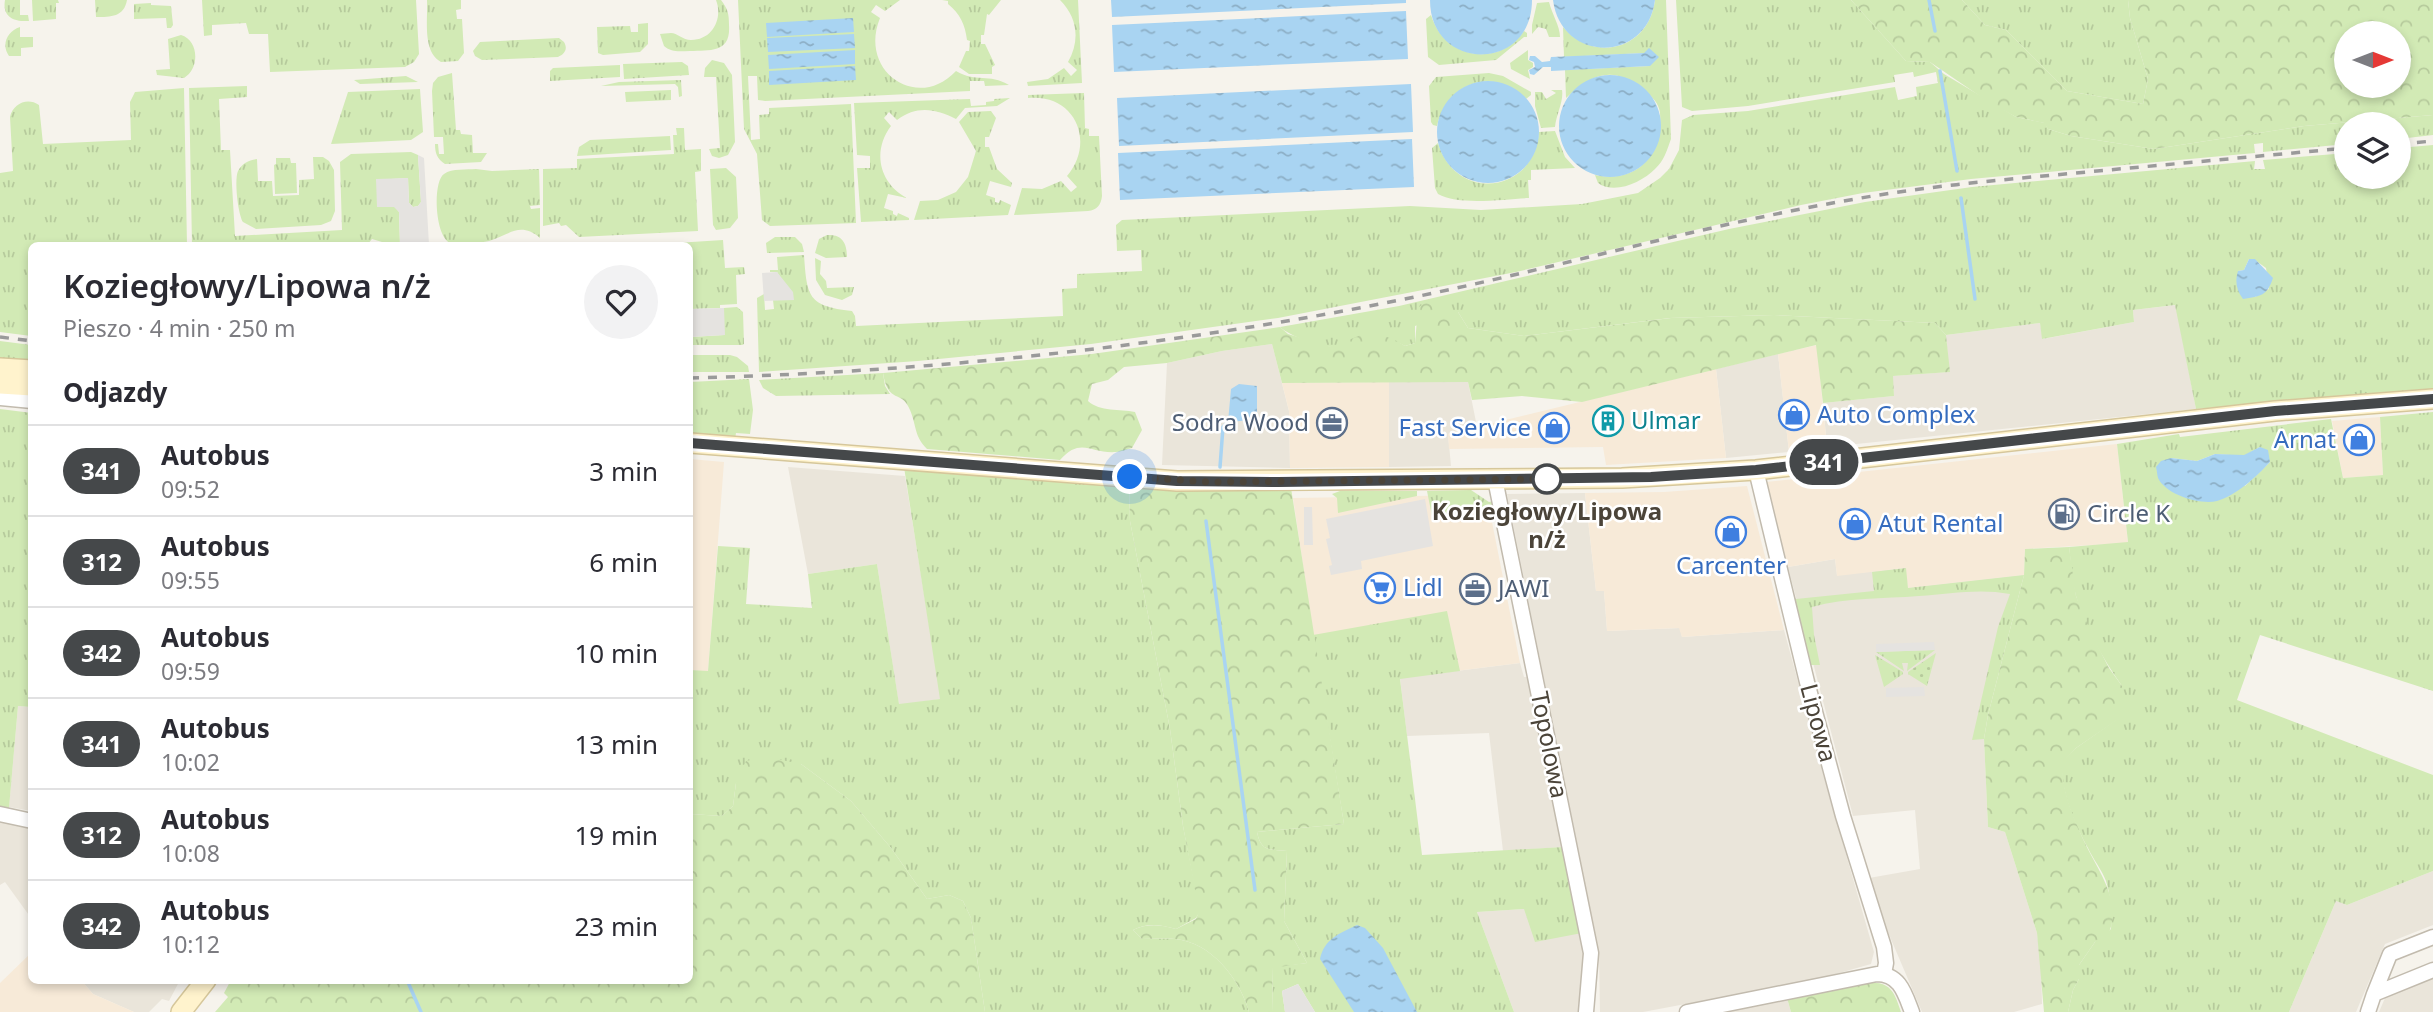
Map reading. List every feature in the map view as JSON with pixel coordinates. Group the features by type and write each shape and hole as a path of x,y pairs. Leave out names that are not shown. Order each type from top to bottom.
{"main road":[{"path":"0,368 28,370"},
{"path":"0,384 28,386"},
{"path":"693,443 1177,481 1651,477 1756,470 2275,411 2433,399"},
{"path":"181,1012 203,984"},
{"path":"194,1012 215,984"}],"street":[{"path":"0,398 28,401"},
{"name":"Lipowa","path":"1756,470 1843,817 1884,947 1884,974"},
{"name":"Topolowa","path":"1495,479 1591,953 1586,1012"},
{"path":"0,814 28,820"},
{"path":"2368,1012 2390,954 2433,937"},
{"path":"2374,994 2433,970"},
{"path":"1687,1012 1854,977 1884,974 1894,979 1902,988 1912,1012"}],"shaded area":[{"path":"418,155 424,158 429,242 400,242 399,212 394,207 377,207 376,179 408,178 409,203 413,207 421,202"},
{"path":"777,272 793,292 794,300 764,301 762,273"},
{"path":"2176,305 2196,409 1827,447 1823,403 1894,396 1892,376 1949,372 1946,335 2040,323 2043,339 2134,322 2133,310"},
{"path":"724,308 725,335 693,337 693,309"},
{"path":"1272,344 1289,411 1290,468 1162,465 1167,363"},
{"path":"1817,345 1827,447 1789,452 1778,354"},
{"path":"1778,354 1789,452 1726,458 1716,369"},
{"path":"1716,369 1726,458 1606,465 1603,447 1449,449 1448,434"},
{"path":"1389,382 1468,382 1477,427 1448,434 1451,466 1389,467"},
{"path":"1389,382 1389,467 1290,468 1289,411 1282,383"},
{"path":"2380,417 2383,475 2343,478 2332,421"},
{"path":"2117,444 2128,543 2025,549 2024,575 1908,588 1905,568 1837,576 1835,559 1788,567 1766,482"},
{"path":"693,459 724,462 708,672 693,670"},
{"path":"788,467 905,476 941,699 899,705 877,564 808,574"},
{"path":"1747,486 1784,630 1682,637 1679,628 1607,631 1604,591 1596,591 1585,493 1664,492"},
{"path":"1585,493 1596,591 1604,590 1607,631 1680,628 1682,637 1784,630 1874,952 1871,964 1818,979 1643,1012 1600,1012 1599,953 1507,494"},
{"path":"1474,495 1490,512 1520,663 1400,678 1320,680 1293,498"},
{"path":"1425,499 1433,546 1361,561 1362,569 1331,575 1329,566 1332,565 1326,539 1330,538 1326,519"},
{"path":"1304,507 1312,507 1313,545 1304,545"},
{"path":"1835,559 1837,575 1906,568 1907,588 2024,575 2001,634 1973,739 1984,739 1988,827 2005,832 2037,933 2042,1004 2014,1012 1922,1012 1876,904 1869,878 1920,869 1915,810 1853,816 1788,567"},
{"path":"1934,642 1935,650 1876,652 1876,644"},
{"path":"1520,663 1524,677 1529,677 1563,847 1503,851 1489,733 1407,736 1400,678"},
{"path":"1924,687 1925,696 1886,697 1886,688"},
{"path":"18,706 28,707 28,810 9,807"},
{"path":"0,821 28,827 28,914 5,882 0,885"},
{"path":"2433,871 2433,925 2385,944 2356,1012 2289,1012 2336,901 2347,905"},
{"path":"1524,909 1582,933 1584,950 1578,1012 1514,1012 1477,912"},
{"path":"28,956 28,984 84,984 93,994 134,1012 0,1012 0,983"},
{"path":"2433,978 2433,1012 2379,1012 2385,998"},
{"path":"84,984 178,984 169,1001 162,999 149,1012 134,1012 93,994"},
{"path":"1298,984 1315,1012 1285,1012 1282,991"},
{"path":"1787,998 1791,1012 1719,1012"}],"green space":[{"path":"5,0 20,0 20,15 28,15 29,21 10,17 5,11"},
{"path":"32,0 58,0 56,19 33,21"},
{"path":"95,0 127,0 120,13 96,17"},
{"path":"202,0 416,0 419,54 414,62 405,67 270,72 268,34 249,34 246,23 212,25 212,35 204,36"},
{"path":"427,0 461,0 461,9 456,10 457,19 462,19 464,53 458,61 441,62 431,51 427,34"},
{"path":"716,0 721,0 728,15 729,34 723,45 712,50 679,51 664,46 660,34 673,33 691,40 699,39 710,32 717,21"},
{"path":"738,0 900,0 885,11 876,5 871,12 880,18 875,37 877,55 884,69 896,80 909,86 925,88 941,83 956,71 970,77 995,79 1009,85 985,86 984,81 970,81 970,91 765,101 758,100 757,76 748,76 751,140 760,139 759,115 769,114 769,108 851,104 856,223 770,226 762,220 757,154 744,129"},
{"path":"942,0 1001,0 989,15 987,14 984,35 981,35 981,44 985,44 995,65 992,67 992,74 969,74 959,67 966,51 969,51 970,41 967,40 959,16 948,1"},
{"path":"1060,0 1078,0 1082,83 1028,86 1027,82 1048,79 1064,68 1071,76 1077,70 1068,62 1074,46 1074,22"},
{"path":"1655,0 1666,0 1671,139 1663,159 1650,174 1628,185 1612,188 1598,183 1595,175 1624,175 1645,163 1657,141 1660,128 1659,109 1655,100 1645,91 1624,77 1614,75 1604,75 1586,82 1566,98 1565,70 1650,66 1645,53 1564,57 1563,27 1590,45 1605,48 1619,46 1632,40 1643,30 1651,17"},
{"path":"1676,0 1851,0 1906,61 1930,62 1944,74 2016,117 2045,123 2048,129 2071,136 2154,149 2334,123 2334,145 2263,152 2263,143 2254,144 2255,153 1971,179 1863,193 1516,272 1278,318 1091,344 918,361 759,372 757,298 764,294 765,310 774,309 773,300 793,299 777,272 770,272 778,270 777,257 804,255 807,281 813,297 826,306 852,311 856,326 1063,316 1062,289 1077,288 1077,274 1142,271 1141,250 1117,251 1116,225 1122,220 1410,206 1481,210 1582,204 1638,193 1660,178 1669,169 1679,150 1682,120 1693,115 1748,111 1895,87 1898,100 1917,96 1916,87 1938,83 1936,72 1914,77 1913,72 1894,75 1895,82 1748,106 1692,111 1682,107"},
{"path":"1851,0 1962,0 1985,25 2006,30 2067,91 2143,104 2148,79 2130,18 2128,0 2433,0 2433,115 2411,117 2411,112 2334,112 2334,123 2154,149 2071,136 2048,129 2044,123 2016,117 1990,103 1930,62 1906,61"},
{"path":"1962,0 2128,0 2130,18 2148,79 2143,104 2067,91 2006,30 1985,25"},
{"path":"1549,2 1560,37 1549,37 1546,29 1538,27 1532,34 1537,3"},
{"path":"134,4 171,6 171,28 167,28 166,18 134,19"},
{"path":"1431,15 1447,41 1459,49 1473,53 1500,51 1513,43 1524,31 1527,37 1496,60 1439,65 1428,57 1426,19"},
{"path":"648,23 648,44 640,52 603,55 598,53 597,27 630,26 631,32 638,32 638,24"},
{"path":"20,27 20,37 33,37 33,47 21,48 21,56 9,56 7,39"},
{"path":"181,35 187,38 194,48 193,68 184,78 157,75 156,70 170,69 168,39"},
{"path":"559,38 566,49 558,57 482,60 475,56 473,51 480,42"},
{"path":"1528,50 1528,60 1533,63 1533,67 1528,70 1530,79 1511,69 1510,63"},
{"path":"712,60 724,63 732,75 735,142 728,155 719,158 712,156 709,149 720,148 716,77 704,77 705,68"},
{"path":"682,62 688,66 689,75 624,79 623,64"},
{"path":"620,65 620,77 550,81 550,71 553,68"},
{"path":"452,73 456,130 460,130 461,134 472,135 473,153 487,153 481,162 445,164 436,153 435,144 438,144 439,154 444,154 443,137 434,137 433,83 438,77"},
{"path":"1489,73 1503,76 1531,92 1531,95 1526,99 1500,83 1486,81 1473,84 1461,89 1451,99 1442,111 1437,126 1433,125 1429,86 1436,77"},
{"path":"406,76 418,82 360,84 354,80"},
{"path":"681,80 682,96 679,97 675,84 601,86 619,82"},
{"path":"247,86 247,97 219,99 221,150 230,150 235,236 342,230 340,162 351,154 411,152 418,155 421,202 418,206 413,207 409,203 408,178 376,180 399,212 400,242 372,239 370,242 192,242 189,88"},
{"path":"184,88 187,242 28,242 28,336 0,332 0,173 13,171 12,112 21,103 39,105 43,144 131,140 130,102 135,92"},
{"path":"420,89 423,132 411,140 331,144 348,92"},
{"path":"671,90 671,100 626,102 625,92"},
{"path":"1551,90 1562,90 1555,127 1541,128 1535,106 1535,92 1542,92 1546,99 1556,93"},
{"path":"1084,93 1085,128 1089,129 1089,136 1099,136 1102,196 1100,204 1094,210 1088,211 1014,215 1022,188 1042,189 1061,181 1071,192 1077,187 1067,176 1076,163 1080,149 1076,122 1058,103 1028,98 1028,95"},
{"path":"1010,98 997,106 965,108 956,119 941,113 919,110 897,120 889,112 884,118 891,126 882,146 881,166 890,184 907,198 888,194 884,208 909,220 861,222 857,168 870,168 870,156 857,155 854,103 970,99 971,106 986,105 986,102 994,99"},
{"path":"991,111 996,118 989,137 985,137 985,147 989,147 997,169 1012,183 1011,187 990,181 986,195 995,198 995,202 999,203 1000,200 1011,205 1008,215 914,220 920,201 938,200 956,192 968,177 976,151 959,122 968,112"},
{"path":"2433,115 2433,135 2411,138 2411,117"},
{"path":"676,128 684,128 685,150 701,149 701,171 695,172 698,231 579,237 566,225 561,226 559,223 543,226 543,169 577,168 577,159 674,154 673,135 677,135"},
{"path":"1555,131 1565,157 1575,168 1531,170 1531,180 1528,180 1529,198 1470,201 1438,194 1435,188 1432,148 1438,143 1447,162 1461,175 1477,182 1493,183 1510,179 1524,168 1534,153 1539,132"},
{"path":"670,136 671,150 577,156 579,147 590,140"},
{"path":"2433,145 2433,389 2196,409 2175,305 2133,310 2134,322 2042,339 2040,323 1946,335 1935,323 1774,315 1670,318 1524,336 1468,328 1458,312 1415,326 1415,343 1405,346 1396,342 1378,341 1340,347 1325,346 1311,343 1280,327 1399,306 1729,229 1865,202 1972,187 2255,161 2254,169 2265,169 2263,160 2334,154 2334,189 2411,189 2411,147","holes":["2249,259 2266,268 2269,289 2255,297 2238,271 2244,270"]},
{"path":"313,157 323,157 334,170 335,211 331,221 321,225 256,229 243,222 237,189 237,175 242,166 257,159 258,181 272,181 273,196 299,195 299,180 314,179"},
{"path":"276,158 290,158 291,163 296,163 297,193 275,194"},
{"path":"726,168 736,177 738,218 730,228 716,230 713,225 710,169"},
{"path":"539,169 540,205 530,206 531,209 540,208 540,238 526,230 520,230 481,242 450,242 446,239 441,232 437,210 438,188 444,174 460,170"},
{"path":"827,235 843,240 847,257 826,258 815,253 819,239"},
{"path":"775,237 795,237 802,244 804,252 767,253 766,243"},
{"path":"723,240 725,268 744,267 745,274 736,275 737,304 693,309 691,242"},
{"path":"815,258 821,261 820,274 826,281 827,288 854,287 852,295 842,300 825,295 816,280"},
{"path":"1429,299 1458,312 1468,328 1524,336 1671,318 1774,315 1935,323 1946,335 1950,372 1893,376 1894,396 1823,403 1816,345 1582,402 1522,396 1472,400 1468,382 1282,383 1272,344 1167,363 1124,367 1108,380 1092,384 1088,401 1104,409 1135,412 1142,430 1132,448 1107,452 1080,447 1060,460 927,449 918,435 907,404 888,389 883,373 1092,354 1280,327 1288,334 1331,347 1371,331 1405,346 1415,343 1418,308"},
{"path":"737,307 743,312 744,344 693,345 693,337 724,335 724,308"},
{"path":"0,341 28,345 28,364 0,362"},
{"path":"693,355 737,357 748,366 749,372 693,372"},
{"path":"883,373 885,386 890,394 776,396 763,388 759,380"},
{"path":"749,379 753,410 750,434 736,433 735,439 693,436 693,382"},
{"path":"0,409 28,412 28,707 18,706 9,808 0,806"},
{"path":"2433,412 2433,691 2260,635 2237,700 2433,775 2433,871 2347,905 2336,901 2289,1012 2068,1012 2073,990 2079,979 2079,965 2095,942 2111,929 2111,917 2106,881 2069,806 2063,783 2062,761 2116,720 2122,686 2084,620 2073,584 2069,547 2128,542 2117,444 2179,434 2180,437 2331,419 2343,478 2383,475 2380,417","holes":["2260,447 2270,462 2245,486 2171,458 2197,461 2215,454 2244,456"]},
{"path":"904,467 1129,484 1130,521 1170,729 1183,826 1200,911 1196,918 1176,929 1149,925 1133,930 1142,939 1188,942 1212,955 1239,987 1249,1012 985,1012 971,918 963,901 949,895 927,899 891,848 851,801 801,764 736,783 733,806 722,816 693,814 693,670 708,671 718,546 750,548 746,604 812,608 808,574 877,564 899,704 940,699"},
{"path":"1129,484 1291,488 1344,824 1257,832 1264,846 1287,851 1284,921 1307,963 1272,968 1273,1012 1249,1012 1231,975 1222,964 1200,947 1175,939 1142,939 1133,930 1154,925 1176,929 1196,919 1199,911 1183,826 1170,729 1130,521"},
{"path":"1471,490 1489,502 1493,501 1495,509 1492,513 1432,516 1427,491"},
{"path":"1340,491 1417,491 1417,496 1338,513 1337,498 1332,494"},
{"path":"2069,547 2076,596 2091,633 2109,668 2122,686 2122,705 2117,720 2076,748 2063,761 2069,803 2076,824 2108,889 2113,913 2106,939 2095,942 2079,965 2079,979 2073,990 2068,1012 2044,1012 2037,933 2005,832 1988,827 1984,739 2024,575 2025,549"},
{"path":"1906,568 1908,588 2024,575 1984,739 1972,740 1998,627 2010,594 1965,592 1852,600 1812,607 1820,665 1808,665 1791,591 1796,599 1874,591 1872,572"},
{"path":"1447,611 1460,671 1400,679 1422,855 1563,847 1582,933 1535,942 1524,909 1477,912 1514,1012 1315,1012 1298,984 1282,991 1285,1012 1273,1012 1272,967 1307,963 1284,921 1287,851 1264,846 1257,832 1344,824 1313,635"},
{"path":"1935,650 1907,671 1908,663 1902,663 1904,671 1876,652"},
{"path":"1936,653 1927,686 1908,674 1908,672"},
{"path":"1875,655 1903,672 1903,674 1884,687"},
{"path":"767,757 801,764 851,801 891,848 927,899 949,895 963,901 971,918 985,1012 215,1012 228,997 224,993 229,984 693,984 693,814 722,816 733,806 736,783 746,761"},
{"path":"1866,980 1869,983 1882,984 1891,990 1901,1012 1791,1012 1787,998"}],"water":[{"path":"1111,0 1406,0 1406,3 1112,17"},
{"path":"1430,0 1532,0 1528,24 1516,41 1500,51 1481,54 1462,51 1446,41 1434,24"},
{"path":"1553,0 1655,0 1649,21 1637,36 1621,45 1604,48 1587,45 1571,36 1559,21"},
{"path":"1406,11 1408,59 1114,72 1112,25"},
{"path":"853,18 854,32 767,37 766,23"},
{"path":"854,34 855,48 768,52 767,38"},
{"path":"1649,48 1659,57 1650,66 1551,71 1551,67 1543,67 1534,75 1530,74 1529,70 1535,67 1534,62 1529,60 1530,56 1535,56 1542,62 1550,61 1551,57 1644,53"},
{"path":"855,50 855,64 769,69 768,55"},
{"path":"855,66 856,80 769,85 769,71"},
{"path":"1610,75 1630,79 1646,90 1657,106 1661,126 1657,146 1646,162 1630,173 1610,177 1590,173 1574,162 1563,146 1559,126 1563,106 1574,90 1590,79"},
{"path":"1488,81 1508,85 1524,96 1535,112 1539,132 1535,152 1524,168 1508,179 1488,183 1468,179 1452,168 1441,152 1437,132 1441,112 1452,96 1468,85"},
{"path":"1411,84 1413,132 1119,146 1117,98"},
{"path":"1412,139 1414,187 1120,200 1118,153"},
{"path":"2249,259 2255,259 2273,278 2262,294 2243,299 2236,282 2237,275 2238,271 2244,270"},
{"path":"1239,384 1257,386 1257,417 1252,420 1228,422 1231,389"},
{"path":"2260,447 2268,450 2270,462 2239,490 2217,501 2202,501 2176,494 2158,478 2156,467 2161,461 2171,458 2197,461 2215,454 2244,455"},
{"path":"1357,925 1365,928 1383,948 1417,1012 1354,1012 1320,959 1329,942"}],"waterway":[{"path":"1929,0 1935,31"},
{"path":"1940,71 1957,171"},
{"path":"1961,198 1975,299"},
{"path":"1220,467 1223,427 1228,422"},
{"path":"1206,521 1255,890"},
{"path":"409,984 421,1012"}],"railway":[{"path":"2411,143 2433,141"},
{"path":"693,378 868,370 1135,344 1312,317 1400,300 1745,221 1889,193 2334,149"},
{"path":"0,337 28,340"}],"bus line":[{"name":"341","path":"693,443 1177,481 1651,477 1756,470 2275,411 2433,399"}],"place":[{"name":"Auto Complex","path":"1794,415"},
{"name":"Ulmar","path":"1608,421"},
{"name":"Sodra Wood","path":"1332,423"},
{"name":"Fast Service","path":"1554,428"},
{"name":"Arnat","path":"2359,440"},
{"name":"Koziegłowy/Lipowa n/ż","path":"1547,479"},
{"name":"Circle K","path":"2064,514"},
{"name":"Atut Rental","path":"1855,524"},
{"name":"Carcenter","path":"1731,532"},
{"name":"Lidl","path":"1380,588"},
{"name":"JAWI","path":"1475,589"}],"route":[{"path":"1130,477 1211,482 1547,479"}]}
